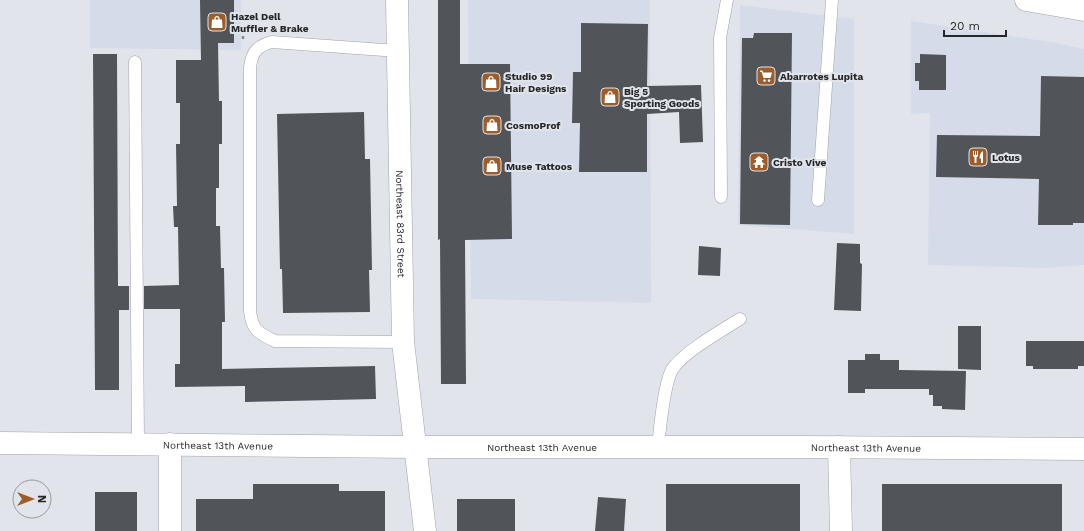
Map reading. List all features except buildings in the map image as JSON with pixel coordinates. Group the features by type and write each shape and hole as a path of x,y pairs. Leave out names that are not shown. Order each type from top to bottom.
{"street":[{"name":"Northeast 83rd Street","path":"397,0 403,342 414,447 421,488 425,531"},
{"path":"1026,0 1084,10"},
{"name":"Northeast 13th Avenue","path":"0,443 138,443 414,447 658,446 1084,449"},
{"path":"170,444 170,531"},
{"path":"839,447 841,531"}],"lane":[{"path":"721,198 720,38 727,0"},
{"path":"818,200 832,0"},
{"path":"398,51 272,42 261,45 255,50 250,67 250,311 252,325 264,335 275,340 403,342"},
{"path":"135,62 138,443"},
{"path":"658,446 664,400 673,368 699,345 740,319"}],"shaded area":[{"path":"90,0 241,0 241,50 90,48"},
{"path":"468,0 650,0 651,303 471,299"},
{"path":"740,5 854,19 854,234 738,225"},
{"path":"911,21 1051,42 1084,49 1084,265 1047,268 928,265 930,113 911,114"}],"place":[{"name":"Hazel Dell Muffler & Brake","path":"217,22"},
{"name":"Abarrotes Lupita","path":"766,76"},
{"name":"Studio 99 Hair Designs","path":"491,82"},
{"name":"Big 5 Sporting Goods","path":"610,97"},
{"name":"CosmoProf","path":"492,125"},
{"name":"Lotus","path":"978,157"},
{"name":"Cristo Vive","path":"759,162"},
{"name":"Muse Tattoos","path":"492,166"}]}
